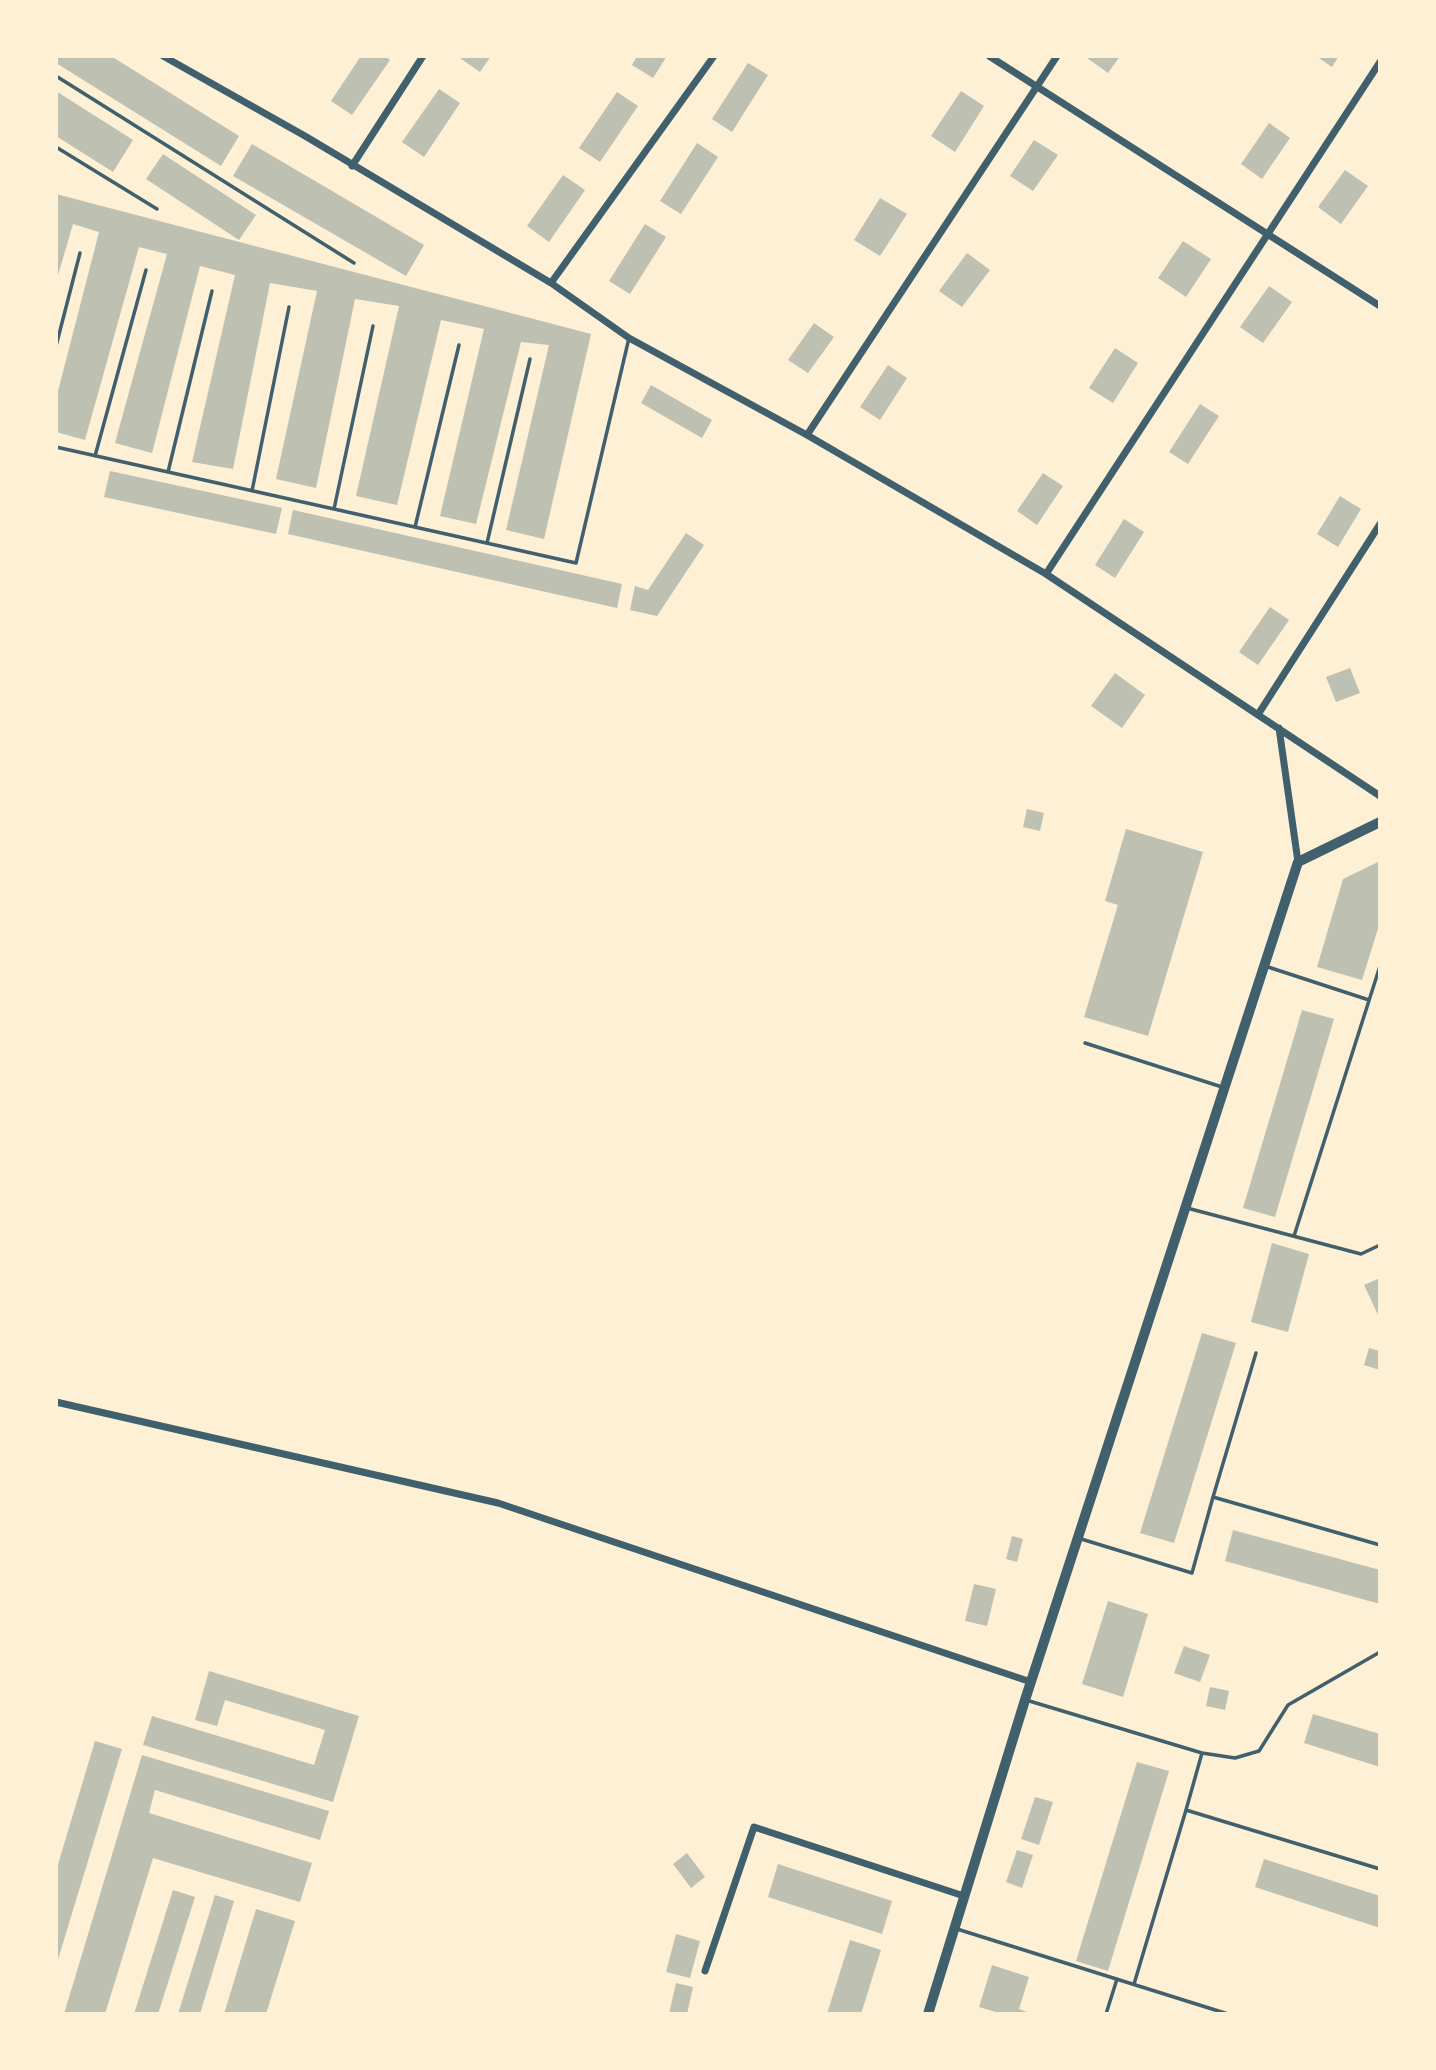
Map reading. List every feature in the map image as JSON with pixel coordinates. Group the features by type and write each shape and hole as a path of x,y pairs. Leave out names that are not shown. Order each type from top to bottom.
{"street":[{"path":"163,56 305,136 551,283 629,338 807,435 1046,574 1259,713 1380,796"},
{"path":"352,166 423,56"},
{"path":"551,283 714,56"},
{"path":"989,56 1380,306"},
{"path":"807,435 1057,56"},
{"path":"1046,574 1380,62"},
{"path":"1259,713 1380,524"},
{"path":"928,2014 1025,1700 1298,862 1279,728"},
{"path":"1298,862 1380,822"},
{"path":"56,1402 498,1503 1031,1682"},
{"path":"705,1971 754,1827 964,1896"}],"lane":[{"path":"56,76 354,263"},
{"path":"56,147 157,209"},
{"path":"56,346 80,253"},
{"path":"96,456 146,270"},
{"path":"168,472 212,291"},
{"path":"252,491 289,307"},
{"path":"334,509 373,326"},
{"path":"56,447 576,563 629,338"},
{"path":"415,527 459,345"},
{"path":"487,543 530,359"},
{"path":"1264,965 1370,1000"},
{"path":"1294,1236 1380,966"},
{"path":"1085,1043 1224,1088"},
{"path":"1185,1208 1361,1254 1380,1245"},
{"path":"1078,1538 1192,1573 1256,1353"},
{"path":"1213,1497 1380,1545"},
{"path":"1025,1700 1202,1753 1235,1758 1259,1751 1288,1705 1380,1652"},
{"path":"1134,1984 1202,1753"},
{"path":"1186,1810 1380,1869"},
{"path":"954,1928 1228,2014"},
{"path":"1106,2014 1117,1979"}],"building":[{"path":"56,56 111,56 239,136 221,166 56,63"},
{"path":"361,56 384,56 390,60 352,115 331,101"},
{"path":"457,56 491,56 480,72"},
{"path":"637,56 667,56 653,78 632,65"},
{"path":"1120,56 1108,73 1087,58"},
{"path":"1316,56 1339,56 1332,67"},
{"path":"748,63 768,75 732,132 712,119"},
{"path":"439,89 460,103 424,157 402,142"},
{"path":"56,91 133,140 113,172 56,136"},
{"path":"961,91 984,106 955,152 931,136"},
{"path":"617,92 638,106 600,162 579,148"},
{"path":"1269,123 1290,138 1262,179 1241,164"},
{"path":"1034,140 1058,155 1033,191 1010,176"},
{"path":"697,143 718,157 681,214 660,201"},
{"path":"252,144 424,245 406,276 233,176"},
{"path":"163,154 256,215 239,240 146,179"},
{"path":"1345,170 1368,186 1341,224 1318,207"},
{"path":"563,175 585,190 549,242 527,226"},
{"path":"56,194 591,334 544,539 506,530 549,345 521,342 476,524 440,516 484,329 441,320 397,505 356,496 399,306 355,299 316,488 276,479 317,291 270,283 233,469 192,462 235,275 200,266 152,453 115,443 167,254 139,247 85,440 56,432 56,399 99,232 73,224 56,282"},
{"path":"880,198 907,214 880,256 854,240"},
{"path":"645,224 666,237 630,294 609,281"},
{"path":"1183,241 1211,259 1186,297 1158,278"},
{"path":"967,253 990,270 962,307 939,291"},
{"path":"1269,286 1292,302 1263,343 1240,327"},
{"path":"814,323 834,337 808,373 788,360"},
{"path":"1115,348 1138,363 1113,403 1089,388"},
{"path":"888,365 907,378 880,420 860,407"},
{"path":"651,385 712,420 702,438 641,403"},
{"path":"1200,404 1219,416 1188,464 1169,452"},
{"path":"110,471 282,508 276,534 104,497"},
{"path":"1043,473 1063,486 1037,525 1017,511"},
{"path":"1340,496 1361,509 1338,547 1317,534"},
{"path":"293,510 622,584 617,608 288,534"},
{"path":"1124,519 1144,532 1115,578 1095,565"},
{"path":"686,533 704,545 657,616 630,610 635,586 648,590"},
{"path":"1270,607 1289,620 1258,665 1239,652"},
{"path":"1350,668 1360,693 1336,702 1326,677"},
{"path":"1115,673 1145,695 1122,728 1091,706"},
{"path":"1027,809 1044,813 1040,831 1023,827"},
{"path":"1126,829 1203,852 1148,1036 1084,1017 1118,905 1105,901"},
{"path":"1380,861 1380,922 1362,980 1317,967 1343,879"},
{"path":"1302,1010 1334,1019 1275,1217 1243,1208"},
{"path":"1272,1243 1309,1254 1288,1332 1251,1322"},
{"path":"1380,1278 1380,1319 1364,1285"},
{"path":"1202,1333 1236,1343 1174,1543 1140,1533"},
{"path":"1369,1348 1380,1351 1380,1370 1364,1365"},
{"path":"1233,1530 1380,1570 1380,1604 1225,1561"},
{"path":"1012,1536 1023,1539 1017,1562 1006,1559"},
{"path":"974,1584 996,1589 987,1626 965,1621"},
{"path":"1108,1601 1148,1614 1123,1697 1082,1684"},
{"path":"1184,1646 1210,1655 1200,1682 1174,1673"},
{"path":"209,1671 359,1716 333,1802 143,1745 152,1716 314,1765 325,1730 225,1700 217,1726 195,1720"},
{"path":"1210,1687 1229,1691 1225,1710 1206,1706"},
{"path":"1313,1714 1380,1734 1380,1767 1304,1743"},
{"path":"95,1741 122,1749 56,1966 56,1871"},
{"path":"142,1755 329,1811 320,1840 155,1790 149,1813 312,1863 300,1902 153,1858 105,2014 64,2014"},
{"path":"1137,1762 1169,1771 1108,1971 1076,1961"},
{"path":"1035,1797 1053,1802 1039,1845 1021,1839"},
{"path":"1017,1850 1033,1855 1022,1888 1006,1882"},
{"path":"687,1853 705,1877 691,1888 673,1864"},
{"path":"1264,1859 1380,1896 1380,1928 1255,1887"},
{"path":"778,1864 892,1901 882,1934 768,1897"},
{"path":"173,1890 195,1897 158,2014 134,2014"},
{"path":"215,1895 234,1901 200,2014 178,2014"},
{"path":"256,1909 295,1921 266,2014 224,2014"},
{"path":"676,1934 700,1941 690,1978 666,1972"},
{"path":"850,1940 881,1950 861,2014 827,2014"},
{"path":"992,1965 1029,1977 1019,2009 1032,2014 1002,2014 979,2007"},
{"path":"676,1983 693,1987 687,2014 669,2014"}]}
